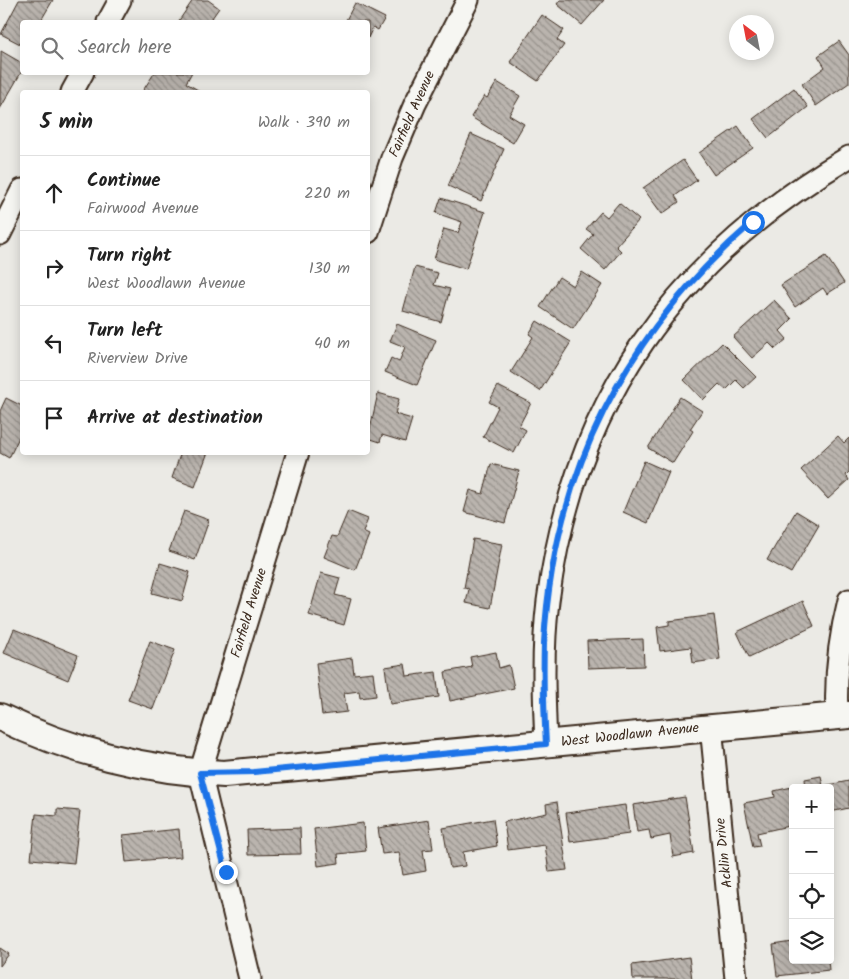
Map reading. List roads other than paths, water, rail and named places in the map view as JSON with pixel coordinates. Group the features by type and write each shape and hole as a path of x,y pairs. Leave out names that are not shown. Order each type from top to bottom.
{"street":[{"path":"109,20 120,0"},
{"name":"Fairfield Avenue","path":"370,226 392,158 403,131 441,50 468,0"},
{"path":"73,90 81,75"},
{"path":"546,744 544,642 554,564 572,490 600,418 628,365 648,334 698,273 732,240 783,198 849,157"},
{"path":"0,234 20,194"},
{"name":"Fairfield Avenue","path":"200,773 297,455"},
{"path":"843,715 836,678 840,634 849,600"},
{"name":"West Woodlawn Avenue","path":"0,718 95,753 164,770 200,773 254,772 711,726 843,715"},
{"name":"Acklin Drive","path":"711,726 736,979"},
{"path":"200,773 250,979"}]}
